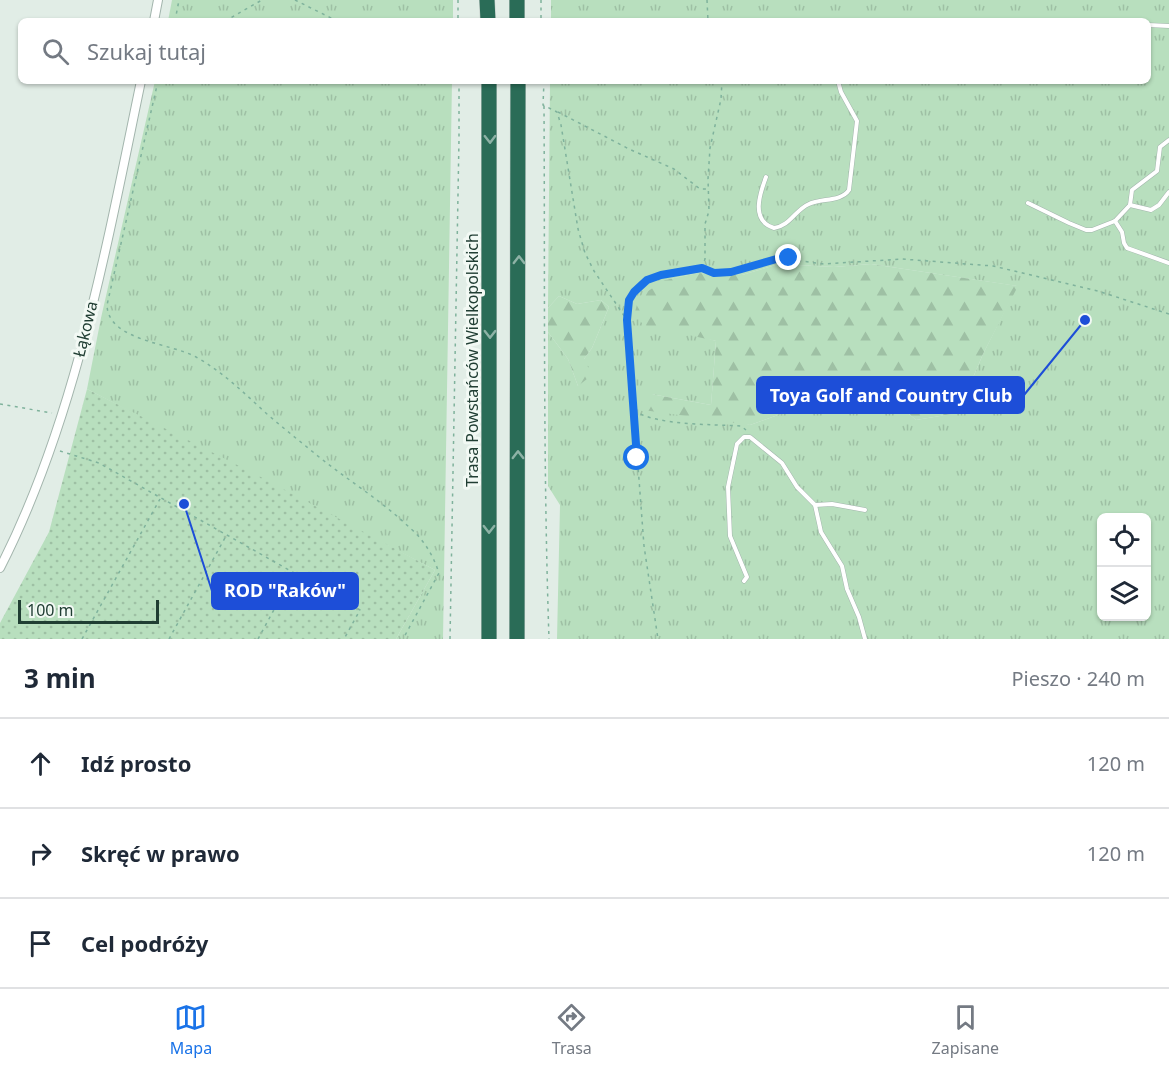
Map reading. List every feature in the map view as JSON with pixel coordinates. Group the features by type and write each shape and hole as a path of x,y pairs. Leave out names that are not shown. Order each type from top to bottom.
{"highway":[{"path":"487,0 488,18"},
{"path":"517,0 517,18"},
{"name":"Trasa Powstańców Wielkopolskich","path":"489,84 489,639"},
{"path":"517,639 518,84"}],"street":[{"path":"155,18 158,0"},
{"name":"Łąkowa","path":"0,568 23,523 62,414 99,273 140,84"}],"lane":[{"path":"1151,25 1169,26"},
{"path":"766,177 761,190 759,211 764,222 774,228 788,223 807,205 844,196 849,190 857,121 838,84"},
{"path":"1029,203 1086,230 1098,229 1115,221 1130,205 1132,190 1157,171 1160,147 1169,140"},
{"path":"1130,205 1151,210 1159,205 1169,192"},
{"path":"1115,221 1122,232 1127,248 1169,263"},
{"path":"744,581 747,577 729,530 728,487 737,444 746,437 753,438 767,453 782,464 796,487 815,505 821,532 842,566 847,589 859,617 865,639"},
{"path":"815,505 832,504 865,510"}],"path":[{"path":"176,18 179,0"},
{"path":"230,18 262,0"},
{"path":"295,0 331,18"},
{"path":"458,0 458,18"},
{"path":"541,0 541,18"},
{"path":"707,0 708,18"},
{"path":"157,84 107,305 107,314 114,325 129,333 193,355 215,368 315,454 375,498 411,529 433,555 439,573 403,639"},
{"path":"450,639 459,84"},
{"path":"544,84 546,323 544,501 549,639"},
{"path":"702,268 705,259 704,239 709,211 710,148 721,99 722,84"},
{"path":"543,105 674,169 700,189 709,189"},
{"path":"557,112 566,150 578,229 585,254 627,320"},
{"path":"658,639 644,546 627,320 629,300 640,285 661,275 702,268 714,273 731,272 780,258 824,264 902,259 947,261 1030,273 1098,291 1169,314"},
{"path":"0,404 62,414"},
{"path":"634,411 649,417 716,426 741,426 746,430 746,437"},
{"path":"51,448 99,463 360,610 344,639"},
{"path":"82,639 161,498"},
{"path":"169,639 227,535"},
{"path":"258,639 295,573"}],"green space":[{"path":"172,0 453,0 453,18 169,18"},
{"path":"551,0 1169,0 1169,639 557,639 560,505 548,486 548,332 568,359 578,386 584,359 592,348 609,307 601,300 577,304 559,296 548,308 550,84 1151,84 1151,18 551,18","holes":["779,264 834,267 871,264 1017,286 983,354 958,413 916,420 901,407 850,397 778,415 750,425 651,394 711,405 716,341 696,335 665,280 698,273 742,275"]},
{"path":"154,84 452,84 443,639 396,639 435,570 87,389"},
{"path":"779,264 834,267 871,264 1018,286 983,354 958,413 916,420 901,407 850,397 778,415 750,425 643,410 640,397 651,394 711,405 716,341 643,325 635,312 639,297 665,280 698,273 742,275"},
{"path":"559,296 577,304 601,300 609,307 592,348 584,359 592,375 578,386 568,359 548,332 548,308"},
{"path":"87,389 257,475 435,570 396,639 0,639 0,623 49,532"}],"place":[{"name":"Toya Golf and Country Club","path":"1085,320"},
{"name":"ROD \"Raków\"","path":"184,504"}],"route":[{"path":"637,458 630,333 627,320 629,300 634,292 647,280 661,275 702,268 714,273 731,272 780,258 789,258"}]}
